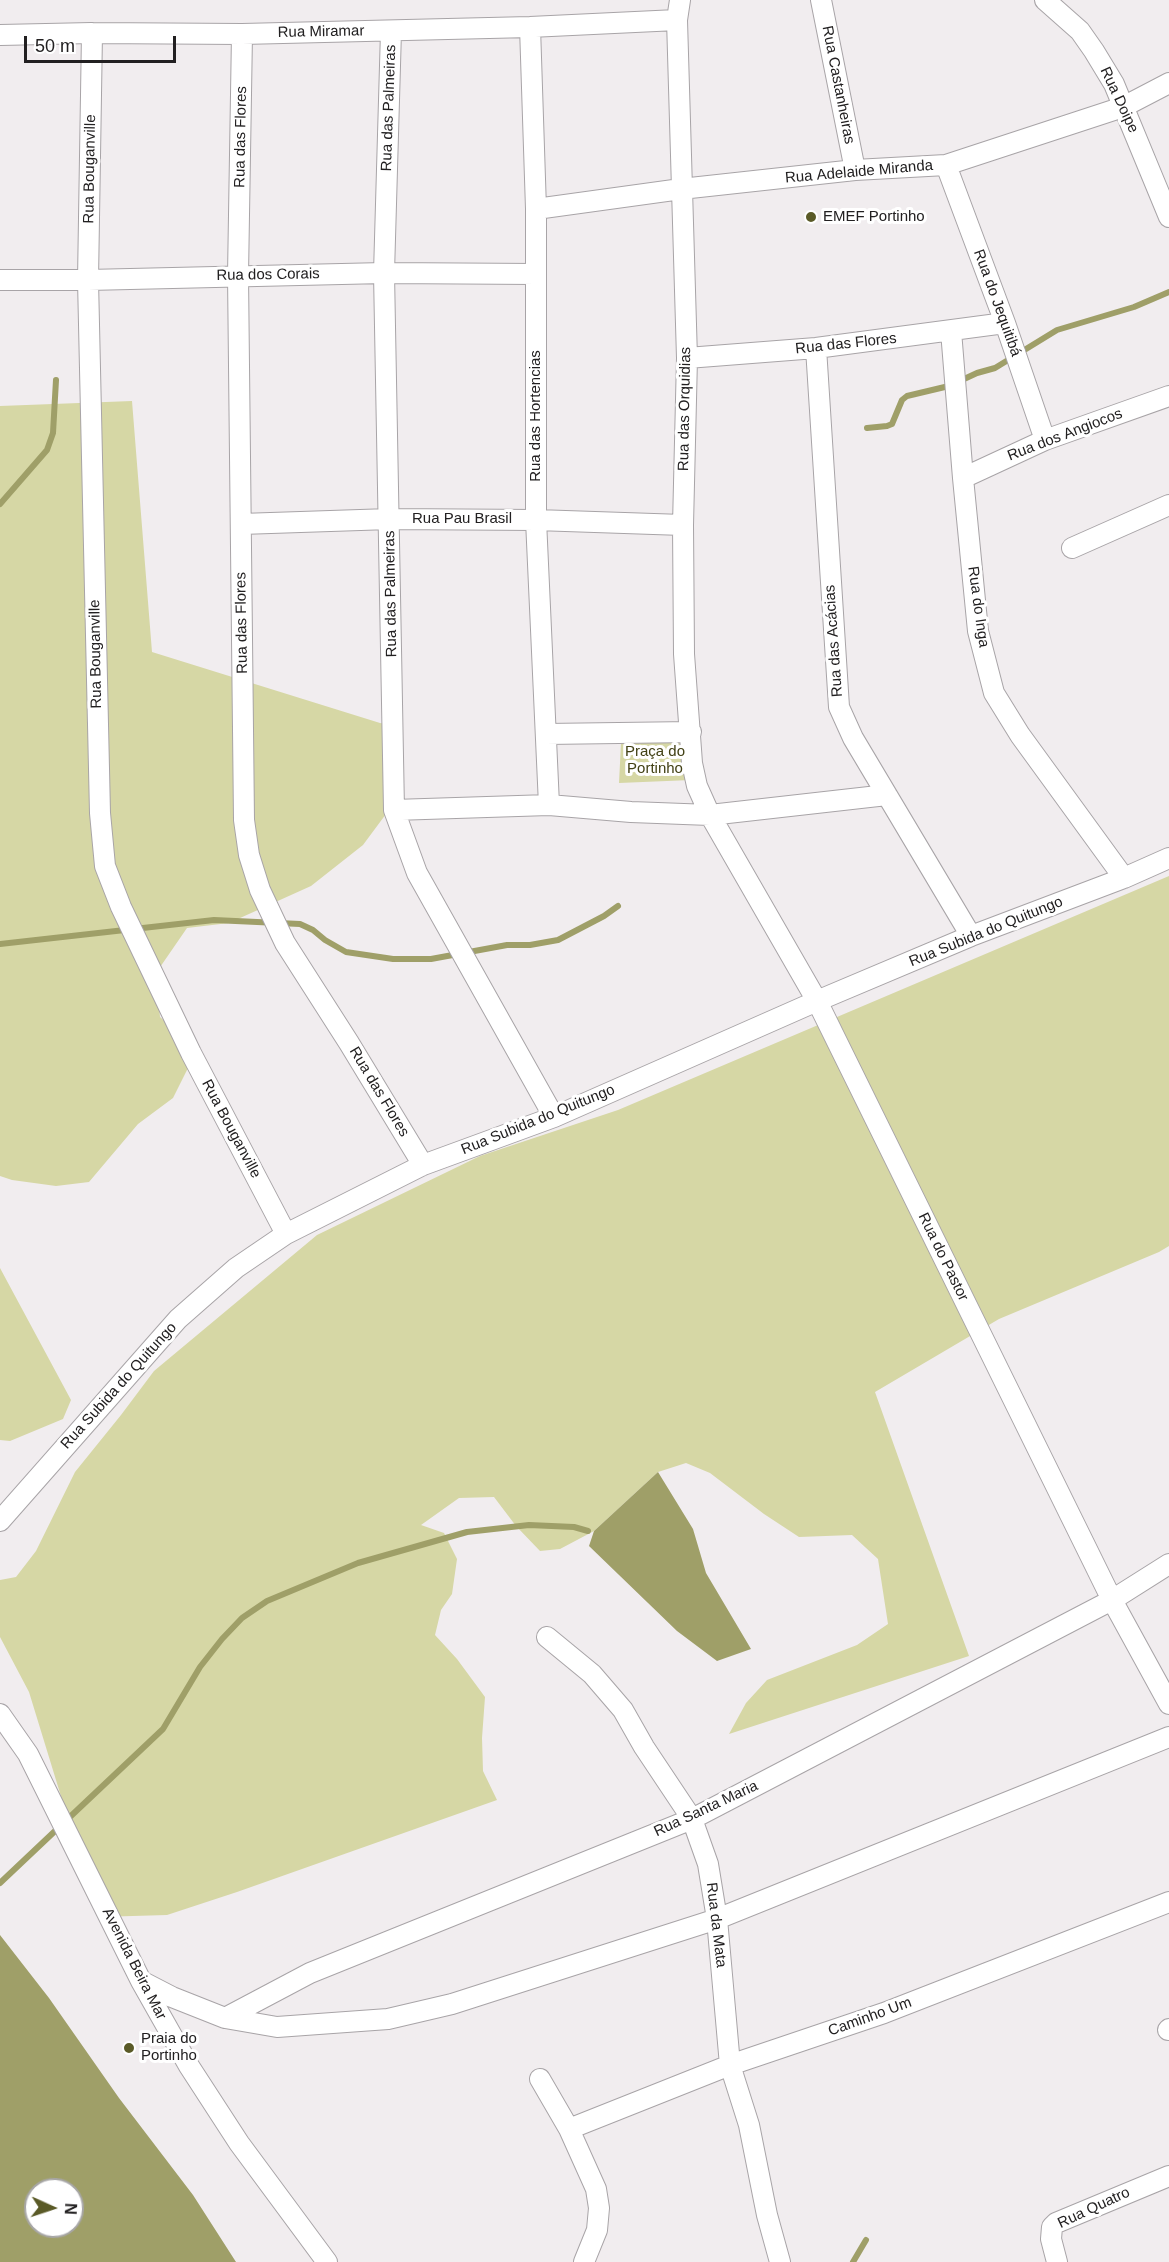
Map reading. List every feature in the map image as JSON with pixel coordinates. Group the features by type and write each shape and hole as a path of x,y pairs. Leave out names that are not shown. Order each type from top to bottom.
{"street":[{"name":"Rua das Orquidias","path":"680,0 677,20 687,358 683,525 684,654 692,763 697,786 710,815"},
{"name":"Rua Castanheiras","path":"821,0 855,170"},
{"name":"Rua Doipe","path":"1045,0 1073,24 1094,51 1114,84 1169,217"},
{"name":"Rua Miramar","path":"0,34 242,34 391,31 677,20"},
{"name":"Rua das Hortencias","path":"530,27 536,209 536,520 549,805"},
{"name":"Rua das Palmeiras","path":"391,31 384,273 394,810 417,873 554,1117"},
{"name":"Rua Bouganville","path":"92,33 88,280 100,813 105,866 121,907 191,1053 286,1234"},
{"name":"Rua das Flores","path":"242,34 238,275 244,820 249,855 260,891 285,943 349,1042 423,1165"},
{"name":"Rua Adelaide Miranda","path":"536,209 681,189 855,170 946,165 1123,107 1169,83"},
{"name":"Rua do Jequitibá","path":"946,165 1005,323 1045,440"},
{"name":"Rua dos Corais","path":"0,280 384,273 536,274"},
{"name":"Rua das Flores","path":"687,358 816,348 951,332 1005,323"},
{"name":"Rua do Inga","path":"951,332 978,632 994,693 1020,735 1124,878"},
{"name":"Rua das Acácias","path":"816,348 839,707 853,738 971,936"},
{"name":"Rua dos Angiocos","path":"963,478 1045,440 1169,396"},
{"path":"1072,548 1169,505"},
{"name":"Rua Pau Brasil","path":"241,524 390,519 536,520 683,525"},
{"path":"546,734 691,732"},
{"path":"394,810 549,805 631,812 710,815 887,795"},
{"name":"Rua do Pastor","path":"710,815 817,1001 1112,1600 1169,1704"},
{"name":"Rua Subida do Quitungo","path":"0,1521 178,1319 236,1268 286,1234 423,1165 554,1117 971,936 1124,878 1169,858"},
{"name":"Rua Santa Maria","path":"225,2018 309,1973 692,1819 1112,1600 1169,1564"},
{"name":"Rua da Mata","path":"547,1637 592,1674 622,1710 692,1819 708,1864 717,1919 730,2065 749,2125 767,2215 780,2262"},
{"name":"Avenida Beira Mar","path":"0,1714 28,1754 141,1981 189,2066 220,2114 327,2262"},
{"path":"141,1981 172,1997 225,2018 277,2027 388,2019 452,2004 717,1919 1169,1737"},
{"name":"Caminho Um","path":"569,2129 730,2065 884,2013 1169,1902"},
{"path":"540,2079 569,2129 596,2189 599,2208 597,2230 584,2262"},
{"name":"Rua Quatro","path":"1057,2262 1051,2239 1052,2227 1056,2223 1169,2176"}],"green space":[{"path":"132,401 152,652 380,723 393,725 386,814 363,845 311,886 229,923 187,928 156,973 160,1017 197,1050 173,1098 138,1124 89,1182 56,1186 12,1180 0,1176 0,406"},
{"name":"Praça do Portinho","path":"690,740 691,780 619,783 621,743"},
{"path":"1169,876 1169,1246 999,1319 875,1392 969,1656 729,1734 746,1703 767,1680 857,1645 888,1624 878,1559 852,1535 799,1537 710,1473 686,1463 658,1472 594,1531 560,1549 540,1551 516,1526 494,1497 459,1498 421,1525 444,1533 457,1559 452,1594 441,1610 435,1635 457,1659 485,1697 482,1738 483,1771 497,1800 167,1915 98,1917 29,1692 0,1637 0,1580 16,1577 36,1551 75,1472 154,1371 317,1235 480,1156 618,1110"},
{"path":"0,1268 71,1400 63,1419 10,1441 0,1440"}],"shaded area":[{"path":"658,1472 693,1529 706,1573 751,1649 717,1661 677,1631 589,1546 594,1531"},
{"path":"0,1935 193,2195 236,2262 0,2262"}],"waterway":[{"path":"867,428 892,424 902,400 907,396 949,386 977,373 995,368 1057,330 1134,307 1169,292"},
{"path":"0,504 47,450 53,433 56,380"},
{"path":"0,944 214,920 300,924 346,952 393,959 431,959 507,945 530,945 558,940 618,906"},
{"path":"0,1883 163,1729 200,1667 222,1639 242,1618 267,1601 358,1563 467,1532 529,1525 574,1527 588,1531"},
{"path":"853,2262 866,2240"}],"place":[{"name":"EMEF Portinho","path":"811,217"},
{"name":"Praia do Portinho","path":"129,2048"}]}
